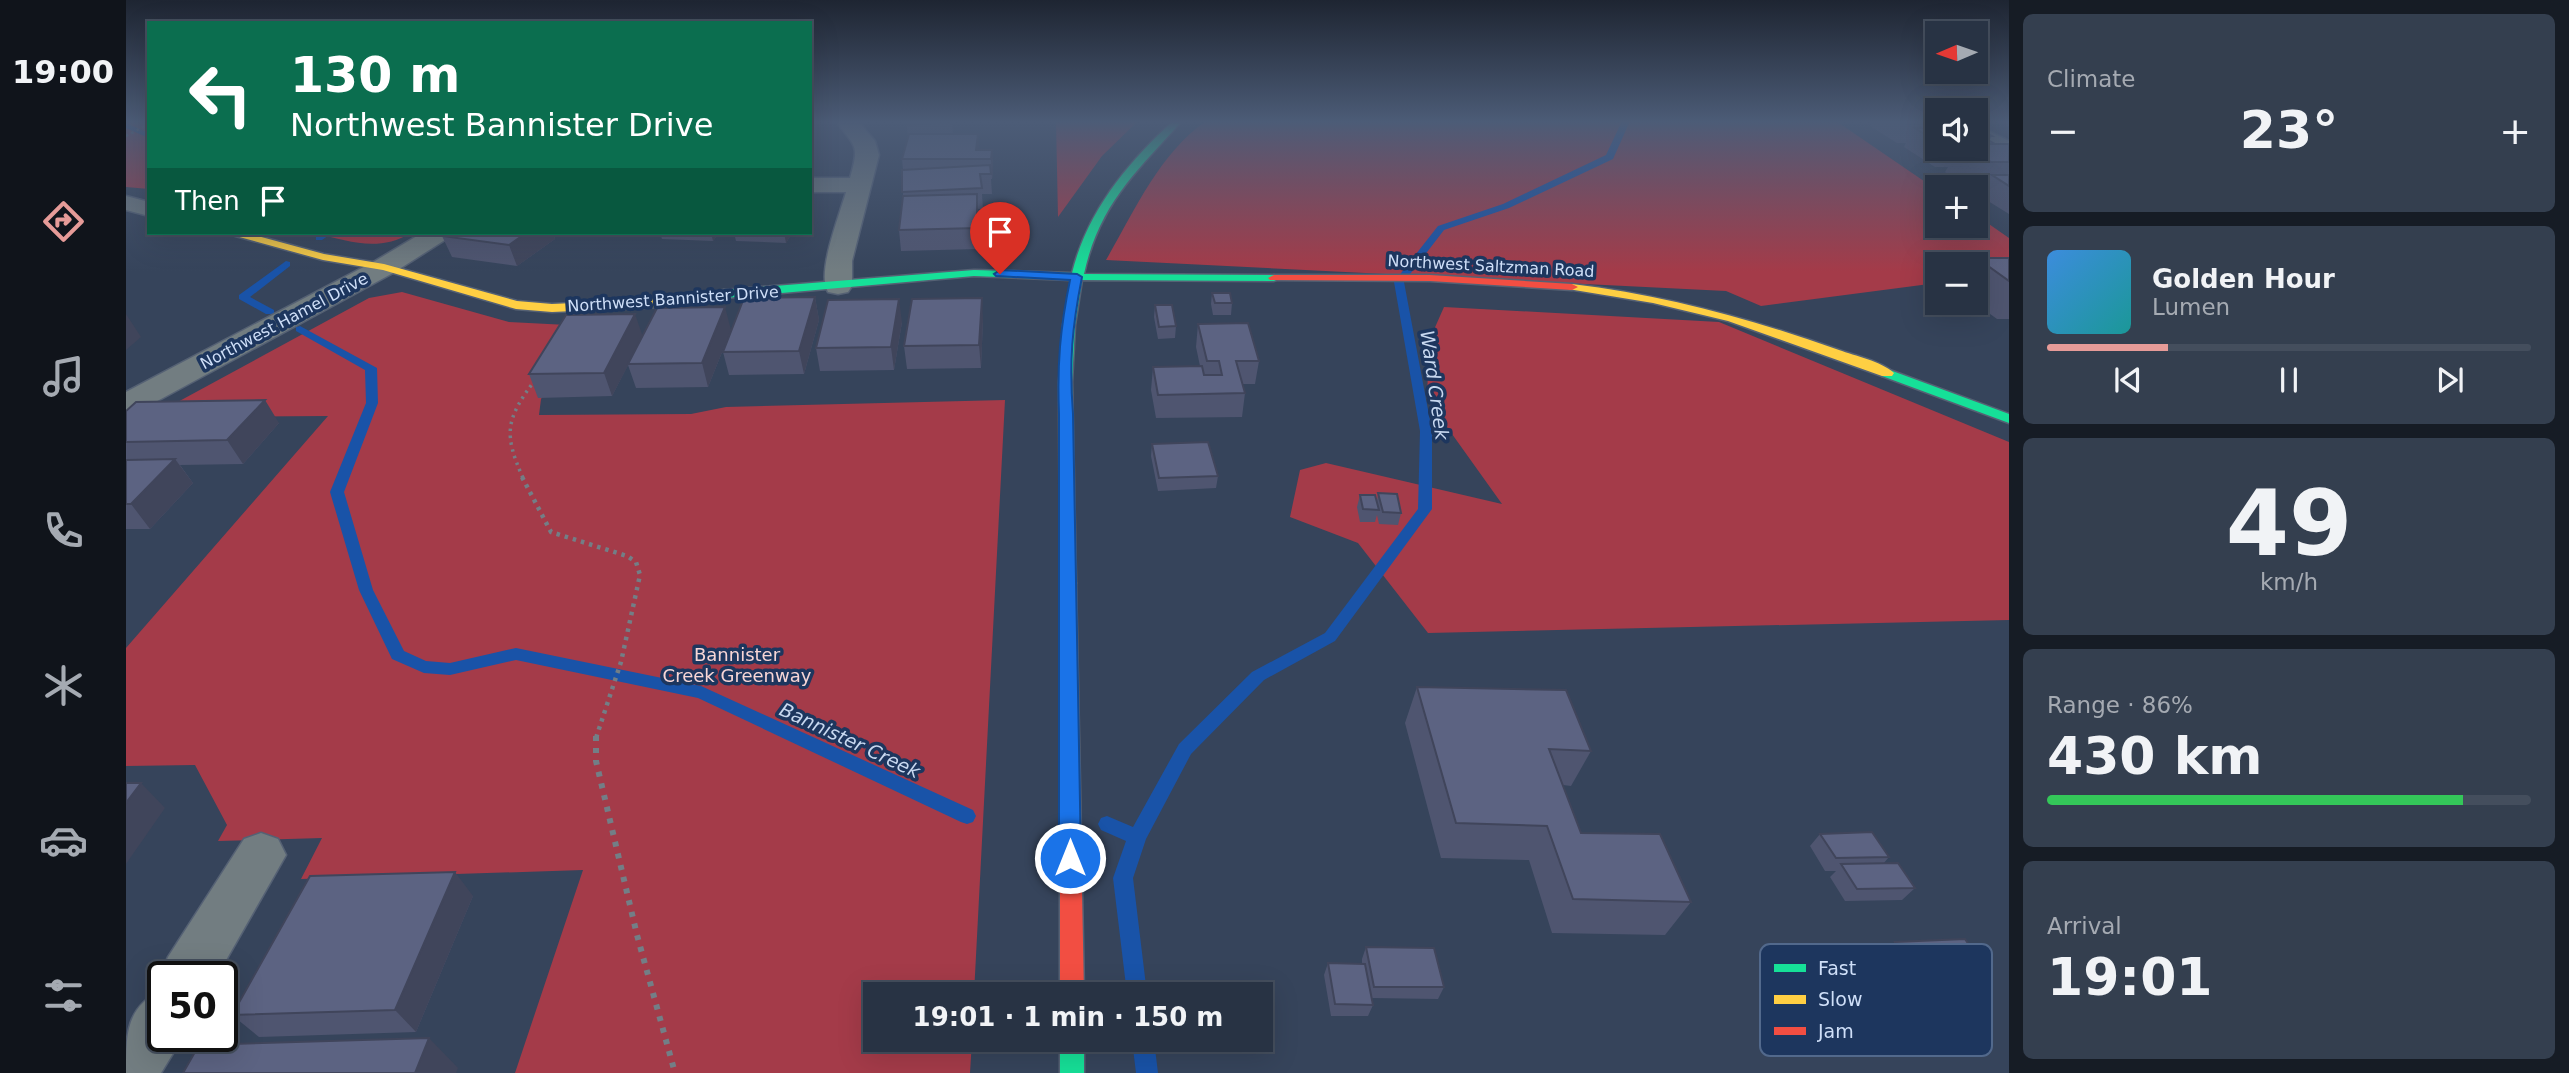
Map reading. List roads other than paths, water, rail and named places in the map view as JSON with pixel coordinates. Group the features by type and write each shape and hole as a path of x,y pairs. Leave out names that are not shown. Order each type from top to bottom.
{"main road":[{"path":"1072,982 1066,414 1063,364 1067,322 1090,235 1110,197 1129,171"},
{"name":"Northwest Bannister Drive","path":"243,235 323,257 384,267 516,305 552,308 662,303 748,291 838,286 974,272 1077,277"},
{"name":"Northwest Saltzman Road","path":"1077,277 1371,278 1517,282 1641,296 1730,317 1797,338 2009,419"},
{"path":"1072,1052 1072,1073"}],"street":[{"path":"838,286 839,261 864,171"},
{"path":"812,184 861,185"},
{"path":"126,203 147,208"},
{"name":"Northwest Hamel Drive","path":"126,405 384,267 436,235"},
{"path":"196,961 261,855"},
{"path":"129,1073 147,1043"}],"waterway":[{"name":"Ward Creek","path":"1137,837 1185,749 1258,676 1330,637 1425,509 1426,431 1399,282 1441,228 1506,206 1580,171"},
{"name":"Bannister Creek","path":"319,238 324,235"},
{"name":"Bannister Creek","path":"270,312 243,297 286,264"},
{"name":"Bannister Creek","path":"300,329 371,368 372,403 337,492 366,590 398,655 424,667 450,669 516,654 701,692 967,816"},
{"name":"Bannister Creek","path":"1107,824 1137,837"},
{"path":"1136,982 1123,878 1137,837"},
{"path":"1144,1052 1147,1073"}],"park label":[{"name":"Bannister Creek Greenway","path":"737,664"}]}
